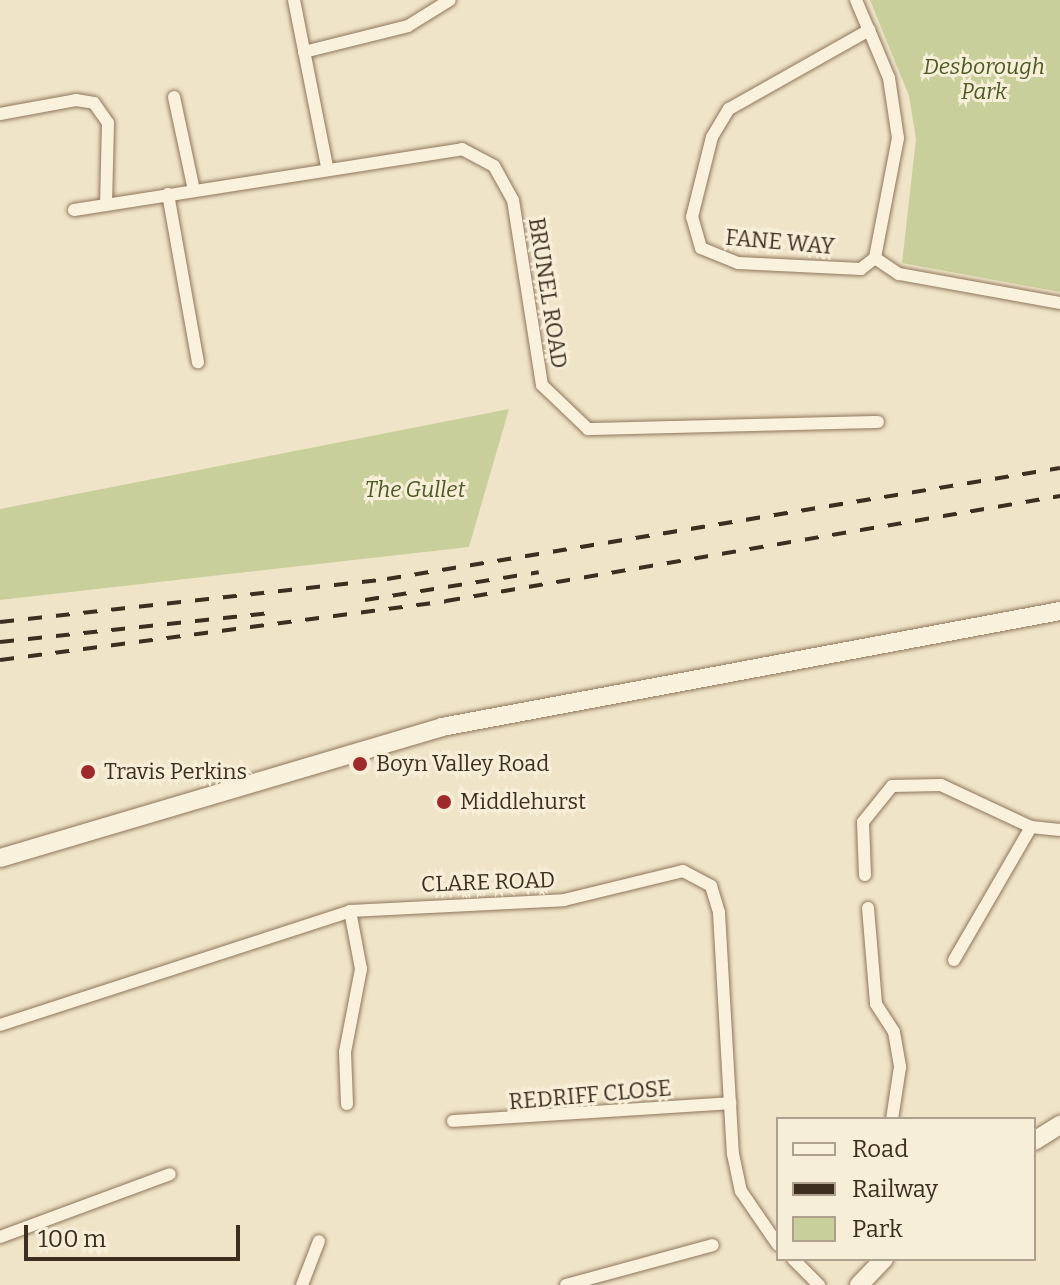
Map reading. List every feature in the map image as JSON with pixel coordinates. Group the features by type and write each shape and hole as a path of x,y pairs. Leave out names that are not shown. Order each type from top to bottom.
{"street":[{"path":"294,0 327,167"},
{"path":"304,52 408,26 450,0"},
{"path":"856,0 889,78 898,138 875,258 899,274 981,284 1060,303"},
{"name":"FANE WAY","path":"869,30 729,109 712,137 692,217 694,238 720,260 861,269 875,258"},
{"path":"174,97 194,190"},
{"path":"0,114 76,100 94,103 108,123 106,204"},
{"name":"BRUNEL ROAD","path":"74,210 327,167 462,149 494,166 513,200 542,385 588,429 878,422"},
{"path":"168,194 198,362"},
{"path":"0,858 442,727 1060,611"},
{"path":"865,875 863,822 892,786 941,785 1031,827 1060,830"},
{"path":"954,960 1031,827"},
{"name":"CLARE ROAD","path":"0,1025 350,911 551,902 683,871 711,886 719,913 730,1103 741,1191 776,1242"},
{"path":"868,908 876,1004 894,1032 900,1067 892,1117"},
{"path":"347,1104 345,1052 361,969 350,911"},
{"name":"REDRIFF CLOSE","path":"453,1121 730,1103"},
{"path":"1036,1140 1060,1125"},
{"path":"0,1237 170,1174"},
{"path":"302,1285 319,1241"},
{"path":"566,1282 713,1245"},
{"path":"795,1261 819,1285"},
{"path":"859,1285 882,1261"}],"green space":[{"name":"Desborough Park","path":"870,0 1060,0 1060,292 902,263 916,139 909,96"},
{"name":"The Gullet","path":"509,409 469,547 0,600 0,509"}],"railway":[{"path":"0,622 387,579 1060,468"},
{"path":"0,660 446,601 1060,496"},
{"path":"365,600 539,572"},
{"path":"0,642 270,613"}],"place":[{"name":"Boyn Valley Road","path":"360,764"},
{"name":"Travis Perkins","path":"88,772"},
{"name":"Middlehurst","path":"444,802"}]}
